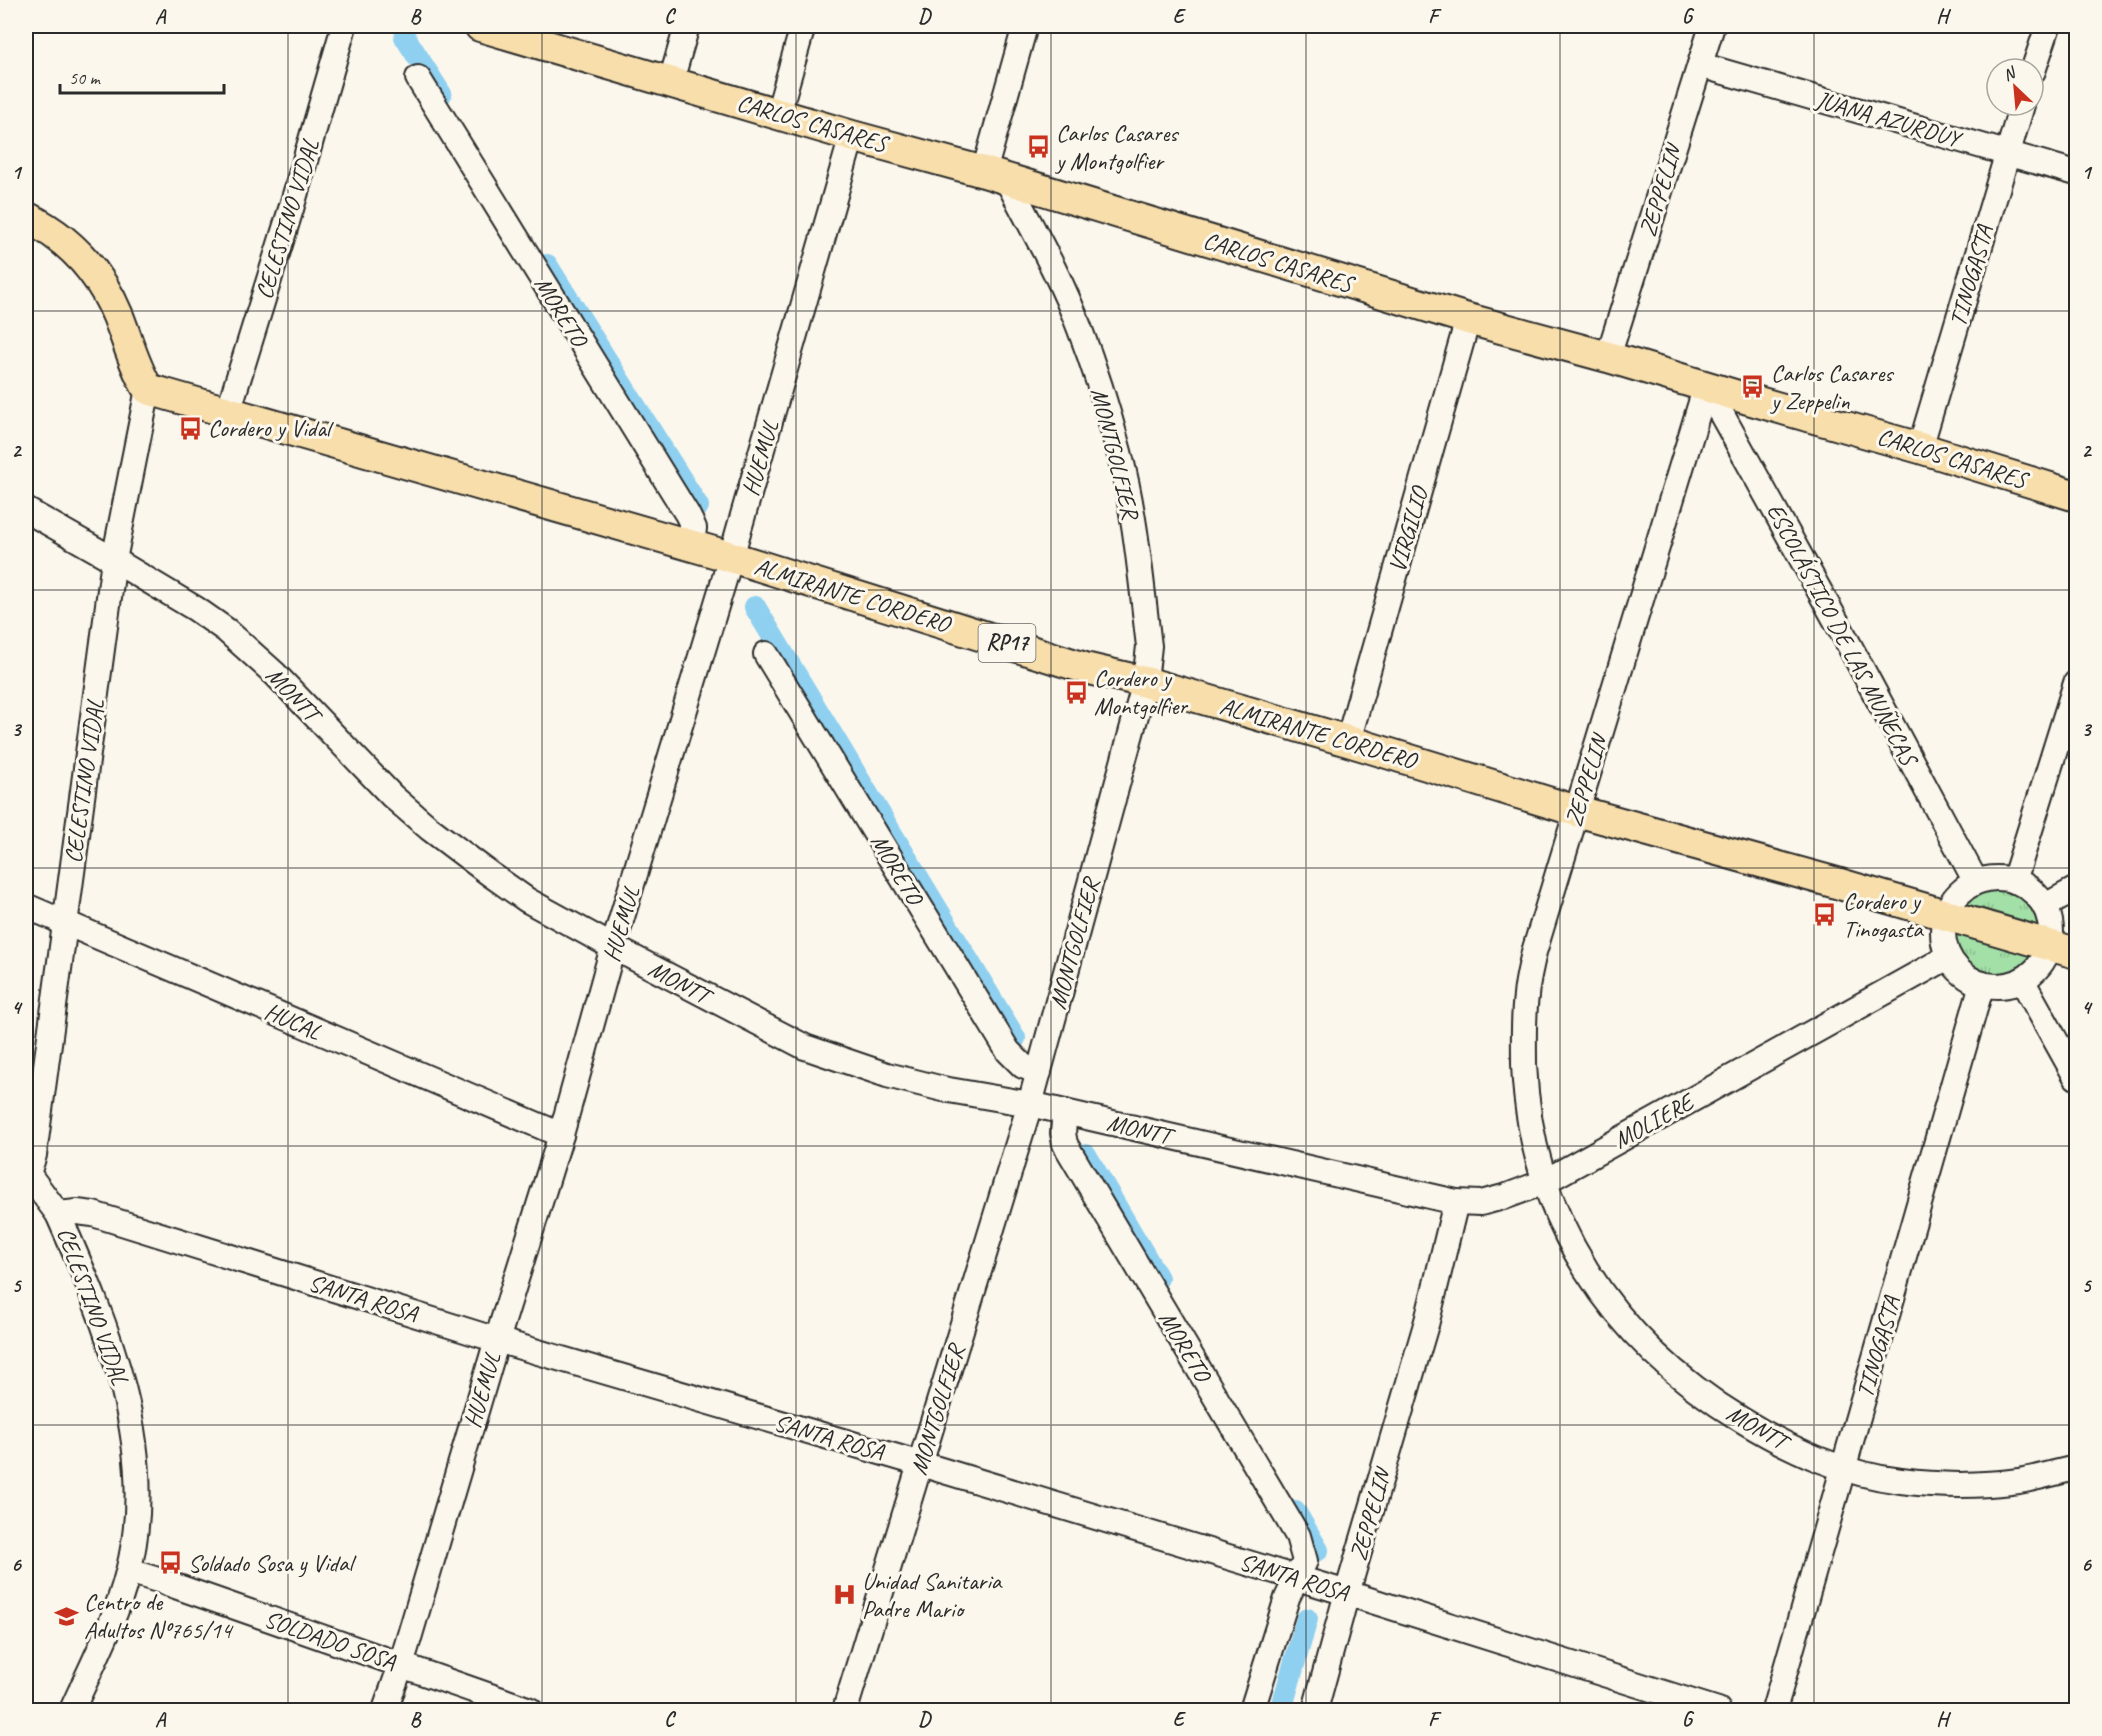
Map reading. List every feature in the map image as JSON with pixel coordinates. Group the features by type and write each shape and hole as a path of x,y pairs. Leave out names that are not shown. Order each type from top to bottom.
{"main road":[{"name":"CARLOS CASARES","path":"480,26 995,176 1467,319 1608,357 2076,496"},
{"path":"26,217 64,240 84,258 104,288 117,315 138,373 148,389"},
{"name":"ALMIRANTE CORDERO","path":"148,389 731,557 1085,668 1145,682 1577,811 2063,949"}],"street":[{"name":"CELESTINO VIDAL","path":"228,412 291,209 344,26"},
{"path":"671,81 687,26"},
{"path":"778,114 803,26"},
{"path":"995,176 1025,26"},
{"name":"ZEPPELIN","path":"1608,357 1712,26"},
{"path":"2038,57 2048,26"},
{"name":"JUANA AZURDUY","path":"1700,65 2076,173"},
{"name":"MORETO","path":"418,78 687,514 694,528 692,546"},
{"name":"TINOGASTA","path":"1920,448 2018,117"},
{"name":"HUEMUL","path":"385,1710 401,1665 497,1340 561,1135 852,136"},
{"name":"MONTGOLFIER","path":"845,1710 1030,1104 1145,682 1149,646 1134,528 1120,454 1103,397 1078,325 1048,256 995,176"},
{"name":"VIRGILIO","path":"1348,741 1467,319"},
{"name":"ZEPPELIN","path":"1544,1182 1532,1136 1525,1088 1525,998 1539,932 1706,386"},
{"name":"ESCOLÁSTICO DE LAS MUÑECAS","path":"1706,386 1976,882"},
{"name":"CELESTINO VIDAL","path":"27,1175 34,1155 114,560 148,389"},
{"name":"MONTT","path":"26,510 196,609 226,630 275,674 392,796 429,828 527,900 779,1034 824,1054 887,1075 932,1086 1030,1104 1456,1202"},
{"name":"MORETO","path":"766,654 1008,1051 1023,1066 1039,1072"},
{"path":"2014,881 2076,683"},
{"path":"1995,878 2014,881 2032,891 2045,906 2050,919 2051,933 2063,949 2022,980 2009,985 1982,984 1962,974 1948,957 1943,929 1946,915 1953,901 1963,890 1976,882 1995,878"},
{"path":"2045,906 2076,889"},
{"name":"HUCAL","path":"26,906 561,1135"},
{"name":"MOLIERE","path":"1456,1202 1481,1203 1544,1182 1948,957"},
{"path":"2022,980 2076,1077"},
{"name":"TINOGASTA","path":"1774,1710 1982,984"},
{"name":"MORETO","path":"1065,1112 1062,1133 1065,1144 1298,1536 1305,1561 1296,1578"},
{"path":"27,1175 58,1214"},
{"name":"MONTT","path":"1544,1182 1556,1214 1584,1266 1629,1328 1658,1358 1704,1394 1767,1435 1843,1469 1900,1481 1961,1484 2019,1480 2076,1468"},
{"name":"ZEPPELIN","path":"1315,1710 1427,1321 1456,1202"},
{"name":"SANTA ROSA","path":"58,1214 77,1212 93,1214 497,1340 921,1464 1347,1593 1718,1710"},
{"name":"CELESTINO VIDAL","path":"58,1214 101,1312 116,1356 128,1403 136,1462 138,1517 129,1571 116,1611 72,1710"},
{"name":"SOLDADO SOSA","path":"129,1571 530,1710"},
{"path":"1252,1710 1287,1598 1296,1578"}],"green space":[{"path":"2005,883 2024,891 2036,903 2043,918 2044,939 1955,912 1965,898 1975,890 1988,885"},
{"path":"1952,923 2041,949 2028,965 2014,974 1999,978 1984,977 1971,970 1960,959 1954,943"}],"waterway":[{"path":"405,37 441,94"},
{"path":"547,265 698,506"},
{"path":"755,607 1015,1038"},
{"path":"1086,1155 1158,1278"},
{"path":"1295,1511 1318,1550"},
{"path":"1281,1710 1307,1619"}],"place":[{"name":"Carlos Casares y Montgolfier","path":"1038,147"},
{"name":"Carlos Casares y Zeppelin","path":"1753,387"},
{"name":"Cordero y Vidal","path":"190,428"},
{"name":"Cordero y Montgolfier","path":"1076,692"},
{"name":"Cordero y Tinogasta","path":"1825,915"},
{"name":"Soldado Sosa y Vidal","path":"170,1563"},
{"name":"Unidad Sanitaria Padre Mario","path":"844,1595"},
{"name":"Centro de Adultos Nº765/14","path":"66,1616"}]}
